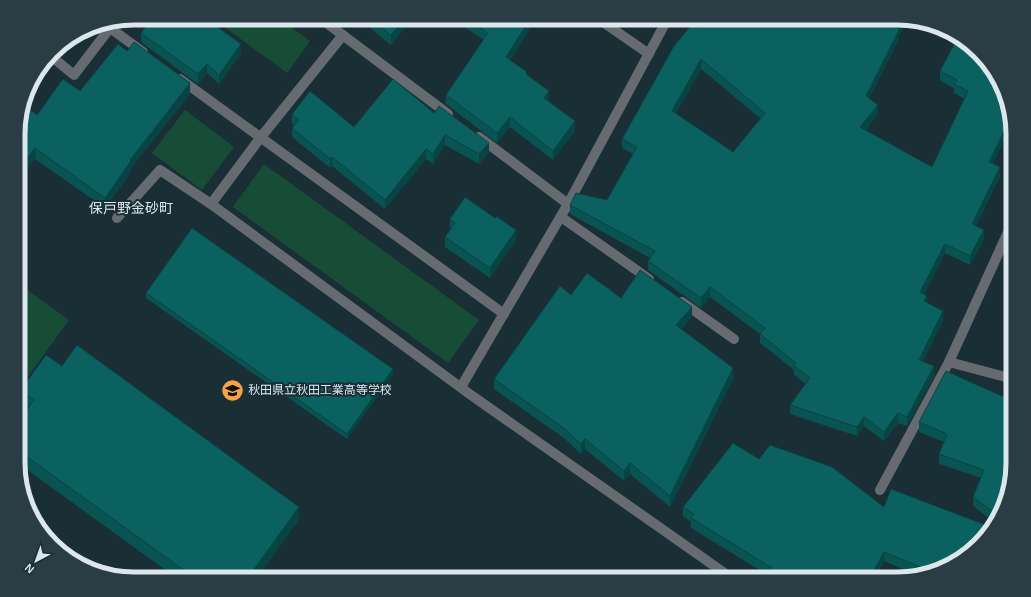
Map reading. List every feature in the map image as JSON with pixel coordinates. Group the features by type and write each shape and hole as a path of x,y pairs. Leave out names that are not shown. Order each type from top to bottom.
{"street":[{"path":"329,25 456,119"},
{"path":"607,25 649,54"},
{"path":"461,387 561,217 664,25"},
{"path":"114,27 154,60"},
{"path":"55,59 74,75 110,28"},
{"path":"211,204 261,137 343,35"},
{"path":"172,74 504,314"},
{"path":"468,129 568,204"},
{"path":"117,218 160,170 211,204 461,387 723,572"},
{"path":"561,217 657,284"},
{"path":"880,490 949,362 1006,236"},
{"path":"676,298 734,338"},
{"path":"949,362 1006,377"}],"green space":[{"path":"222,25 288,25 310,41 287,73"},
{"path":"185,110 234,147 202,190 152,153"},
{"path":"264,164 479,320 448,363 233,207"},
{"path":"25,288 69,320 25,381"}],"building":[{"path":"147,25 215,25 241,44 219,75 207,64 198,74 141,33"},
{"path":"379,25 399,25 391,35"},
{"path":"476,25 527,25 506,57 527,72 526,74 549,91 544,98 575,121 553,151 510,117 497,133 446,95 488,33"},
{"path":"691,25 695,25 699,28 702,25 900,25 866,96 878,105 860,127 932,167 968,91 954,84 957,80 940,71 955,43 974,57 991,80 998,93 1006,127 989,162 1000,167 972,224 984,230 970,256 945,244 920,292 927,296 924,301 943,311 919,360 934,366 907,417 898,413 884,432 864,417 857,427 790,405 810,378 794,366 796,363 760,334 765,328 710,287 701,298 648,261 655,251 570,205 576,193 607,200 637,147 622,139 674,46","holes":["701,59 765,113 733,152 672,111"]},
{"path":"134,42 190,83 130,160 131,161 105,198 35,148 25,161 25,134 28,109 37,115 63,79 80,91 118,44 127,51"},
{"path":"393,79 434,113 439,106 489,143 479,154 445,135 433,154 426,149 385,200 332,157 330,159 292,128 299,120 292,114 310,91 354,127"},
{"path":"465,197 495,218 496,216 516,230 490,268 445,237 455,223 450,219"},
{"path":"192,228 393,369 347,434 146,293"},
{"path":"640,270 692,307 676,325 733,368 670,496 630,463 624,471 585,439 581,444 565,429 494,379 560,286 571,295 587,273 621,298"},
{"path":"77,345 299,507 252,572 186,572 25,455 25,413 34,400 25,394 25,384 46,355 62,366"},
{"path":"946,371 1006,398 1006,470 1004,484 994,512 973,497 984,470 939,454 947,434 919,422"},
{"path":"733,443 759,459 770,445 832,467 884,507 891,489 986,525 974,540 963,549 938,564 925,568 884,552 873,572 775,572 771,570 772,568 691,518 694,514 683,507"}],"place":[{"name":"秋田県立秋田工業高等学校","path":"233,390"}],"district":[{"name":"保戸野金砂町","path":"131,208"}]}
